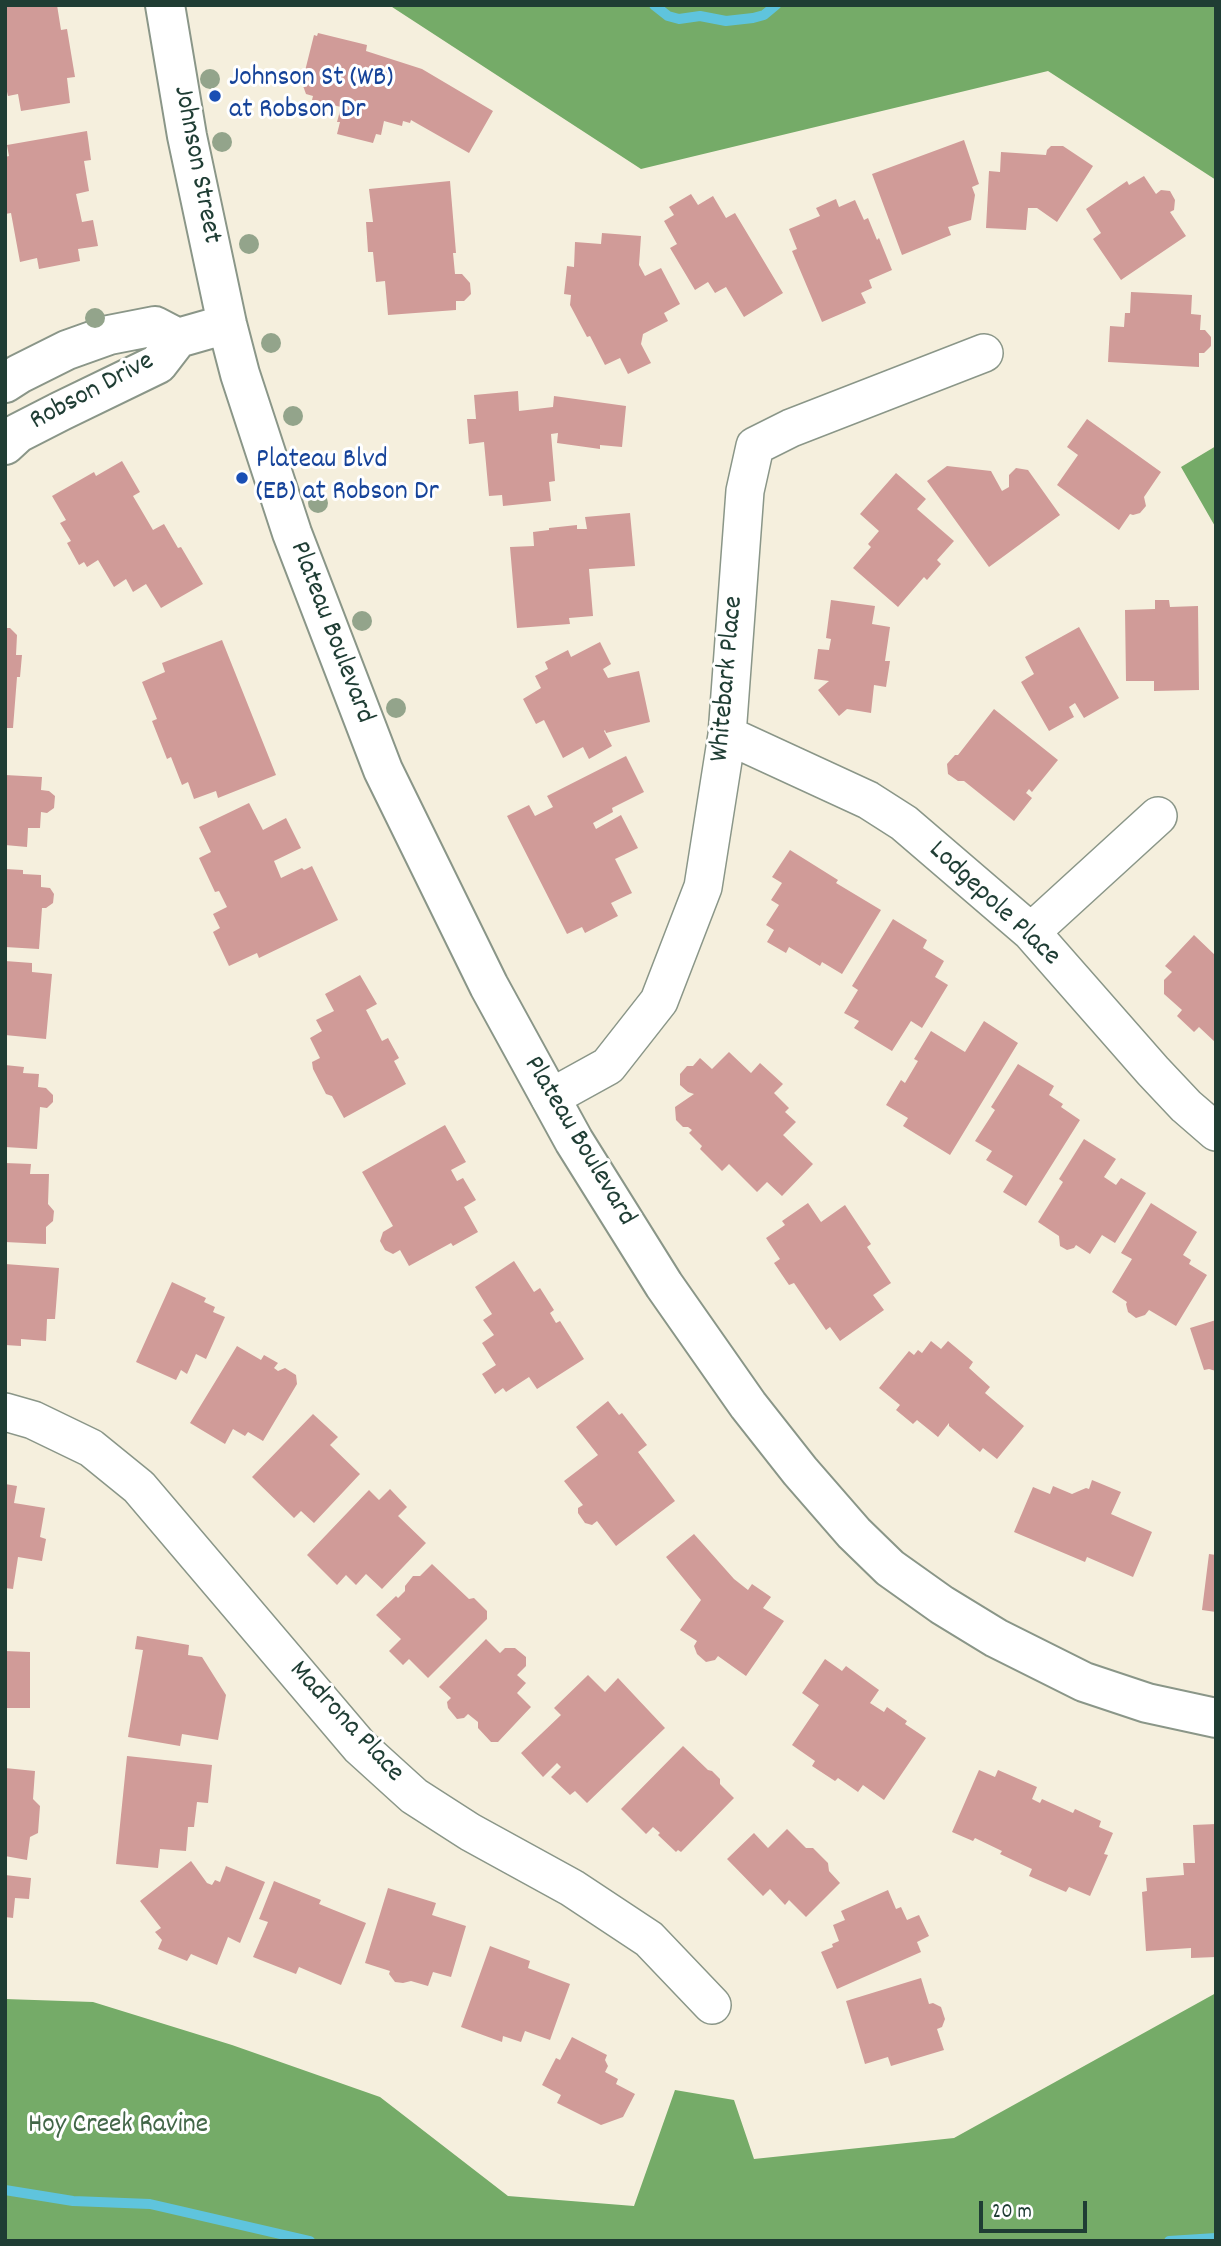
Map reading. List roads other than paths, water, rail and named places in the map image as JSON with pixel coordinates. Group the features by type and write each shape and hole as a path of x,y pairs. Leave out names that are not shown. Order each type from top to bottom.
{"street":[{"name":"Johnson Street","path":"165,5 187,136 227,324"},
{"name":"Robson Drive","path":"5,445 18,433 158,364 178,338 227,324"},
{"name":"Plateau Boulevard","path":"227,324 240,373 292,533 383,770 489,986 550,1098 664,1285 747,1405 854,1533 890,1568 942,1605 996,1638 1084,1682 1147,1703 1216,1717"},
{"name":"Robson Drive","path":"5,383 19,373 67,350 109,335 155,326 178,338"},
{"name":"Whitebark Place","path":"550,1098 608,1066 659,1001 703,887 727,735 745,491 748,467 755,446 791,428 984,352"},
{"name":"Lodgepole Place","path":"727,735 868,800 904,824 1031,932 1153,1071 1186,1106 1216,1132"},
{"path":"1031,932 1158,816"},
{"name":"Madrona Place","path":"5,1412 33,1420 91,1448 139,1487 360,1747 414,1796 470,1832 572,1888 649,1939 712,2005"}],"waterway":[{"path":"654,5 668,16 679,19 700,16 726,21 764,15 776,5"},
{"path":"5,2190 73,2201 150,2204 310,2241"},
{"path":"1169,2241 1216,2238"}],"place":[{"name":"Johnson St (WB) at Robson Dr","path":"215,96"},
{"name":"Plateau Blvd (EB) at Robson Dr","path":"242,478"}],"park label":[{"name":"Hoy Creek Ravine","path":"118,2127"}]}
